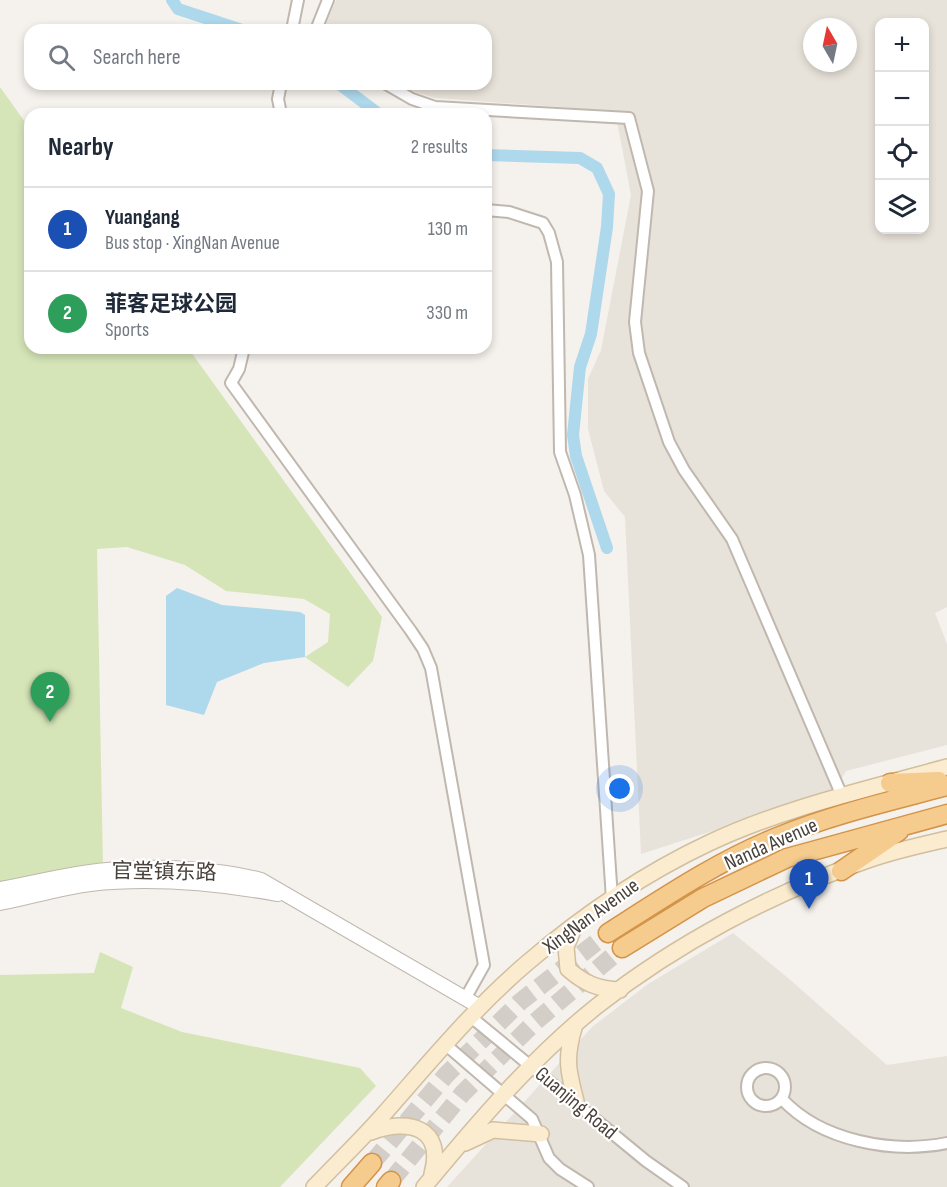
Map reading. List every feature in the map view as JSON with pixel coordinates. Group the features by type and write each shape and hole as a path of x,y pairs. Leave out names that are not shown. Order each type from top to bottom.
{"highway":[{"path":"890,783 947,780"},
{"name":"Nanda Avenue","path":"608,933 738,855 779,836 842,814 947,786"},
{"name":"Nanda Avenue","path":"622,948 703,898 787,858 947,814"},
{"path":"841,871 911,823"},
{"path":"351,1187 372,1163"}],"main road":[{"name":"XingNan Avenue","path":"314,1187 475,1012 526,963 639,880 710,842 842,796 947,767"},
{"path":"427,1183 504,1094 574,1027 620,990 687,945 737,916 868,859 947,839"},
{"path":"575,925 566,947 568,969 584,983 602,989 620,990"},
{"path":"574,1027 567,1053 568,1072 576,1101"},
{"path":"365,1134 390,1125 411,1124 432,1140 436,1158 427,1183"},
{"path":"455,1149 493,1130 541,1134"}],"street":[{"path":"293,24 298,0"},
{"path":"318,24 328,0"},
{"path":"280,90 278,99 280,108"},
{"path":"396,90 412,99 435,107 453,108"},
{"path":"492,110 629,118 648,191 634,322 639,353 669,442 684,470 732,539 842,796"},
{"path":"492,211 528,217 543,223 554,246 557,262 560,452 575,495 589,555 612,899"},
{"path":"243,354 239,369 231,383 411,631 423,649 431,668 484,964 465,999"},
{"name":"官堂镇东路","path":"0,889 118,869 203,871 242,875 261,880 465,999 475,1012"},
{"name":"官堂镇东路","path":"0,903 87,885 128,881 209,883 289,896"},
{"name":"Guanjing Road","path":"475,1012 533,1067 646,1161 683,1187"},
{"name":"Guanjing Road","path":"446,1045 532,1119 541,1134 549,1158 579,1184 588,1187"},
{"path":"782,1099 793,1111 849,1139 888,1147 930,1146 947,1143"}],"shaded area":[{"path":"336,0 947,0 947,607 935,613 947,644 947,745 846,771 834,792 641,854 625,517 604,491 588,429 588,379 601,350 631,195 615,111 435,98 411,90 492,90 492,24 326,24"},
{"path":"733,933 887,1065 947,1056 947,1187 447,1187 592,1027 648,984"}],"green space":[{"path":"0,87 24,121 24,354 192,354 382,617 373,661 348,687 305,657 328,642 330,614 304,599 226,591 185,565 127,547 97,549 103,868 0,885"},
{"path":"100,952 133,967 121,1008 182,1032 360,1068 376,1086 280,1187 0,1187 0,975 94,973"}],"water":[{"path":"177,588 222,605 300,612 305,615 305,657 264,663 217,682 204,715 166,705 166,596"}],"waterway":[{"path":"172,0 178,9 224,24"},
{"path":"347,90 371,108"},
{"path":"492,155 580,158 597,168 609,194 607,227 591,334 580,367 573,435 576,456 607,548"}],"tunnel":[{"path":"372,1163 446,1075 520,1002 608,933"},
{"path":"391,1181 463,1093 535,1022 622,948"}],"place":[{"name":"菲客足球公园","path":"50,722"},
{"name":"Yuangang","path":"809,909"}]}
